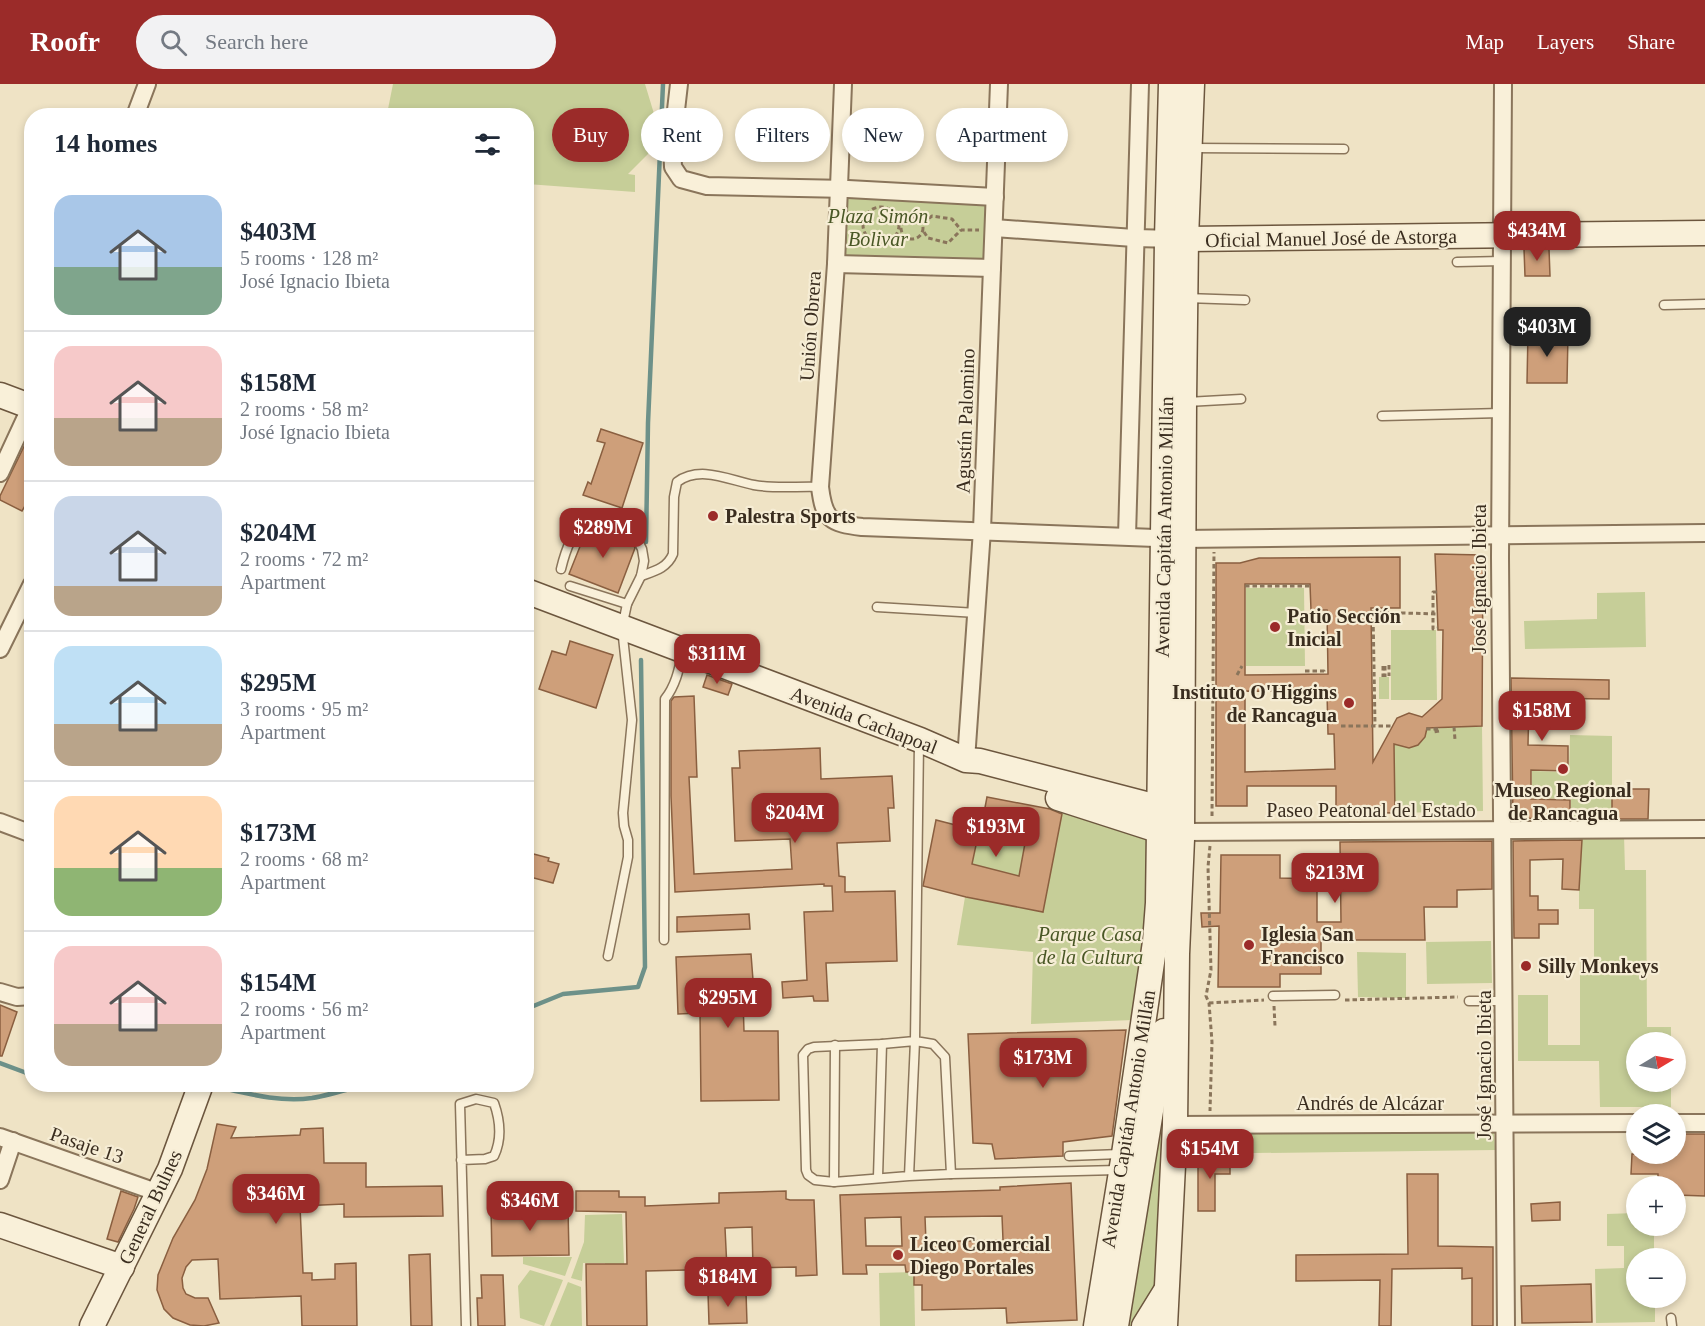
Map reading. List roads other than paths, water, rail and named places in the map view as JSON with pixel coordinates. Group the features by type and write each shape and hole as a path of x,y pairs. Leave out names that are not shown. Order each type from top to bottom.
{"main road":[{"name":"Avenida Capitán Antonio Millán","path":"1165,1326 1175,1125 1177,954 1173,825 1176,239 1171,84"},
{"name":"Avenida Capitán Antonio Millán","path":"1173,538 1184,402 1186,298 1176,239 1189,148 1192,84"},
{"name":"Oficial Manuel José de Astorga","path":"1176,239 1705,233"},
{"path":"0,395 24,404"},
{"name":"Avenida Cachapoal","path":"534,594 920,740 966,760 975,771 1173,825"},
{"name":"Avenida Capitán Antonio Millán","path":"1096,1326 1123,1162 1155,942 1158,903 1173,825"},
{"name":"Avenida Capitán Antonio Millán","path":"1116,1326 1177,954"},
{"name":"General Bulnes","path":"92,1326 180,1146 198,1092"},
{"path":"0,1225 122,1267"},
{"path":"1144,1326 1165,1292"}],"street":[{"path":"138,108 147,84"},
{"path":"679,84 672,145 673,167 681,179 707,186 840,189 995,197"},
{"name":"Unión Obrera","path":"843,84 836,264 820,487 824,512 832,520 842,524 862,527 982,530"},
{"name":"Agustín Palomino","path":"966,760 982,530 992,268 989,229 995,197 999,84"},
{"name":"Avenida Capitán Antonio Millán","path":"1127,536 1140,84"},
{"name":"José Ignacio Ibieta","path":"1503,84 1500,535 1506,1326"},
{"name":"Oficial Manuel José de Astorga","path":"989,229 1176,239"},
{"path":"836,264 992,268"},
{"path":"0,474 24,421"},
{"path":"982,530 1173,538 1705,533"},
{"path":"0,649 24,600"},
{"path":"0,822 24,831"},
{"name":"Paseo Peatonal del Estado","path":"1173,825 1212,832 1705,829"},
{"path":"0,992 17,998 24,997"},
{"name":"Andrés de Alcázar","path":"1175,1125 1626,1123"},
{"path":"1686,1123 1705,1123"},
{"path":"0,1180 7,1139"},
{"name":"Pasaje 13","path":"7,1139 159,1192"}],"lane":[{"path":"1189,148 1344,149"},
{"path":"1457,262 1502,261"},
{"path":"1186,298 1245,300"},
{"path":"1664,305 1705,304"},
{"path":"1184,402 1241,399"},
{"path":"1382,416 1501,413"},
{"path":"641,576 661,569 670,562 674,554 674,497 677,482 686,475 707,474 729,477 754,485 820,487"},
{"path":"561,569 566,549 577,527 588,516 596,517 635,535 642,549 644,561 641,576 627,604 622,628 632,720 623,813 628,840 628,857 608,956"},
{"path":"570,586 627,604"},
{"path":"878,607 977,613"},
{"path":"664,940 664,699 671,691 677,676 683,651"},
{"path":"909,1176 915,1041 920,740"},
{"path":"1273,996 1337,998"},
{"path":"1468,999 1505,1002"},
{"path":"951,1174 945,1057 933,1044 915,1041 835,1045 808,1049 803,1056 806,1170 814,1180 834,1182 878,1177 951,1174 1123,1162"},
{"path":"878,1177 882,1044"},
{"path":"834,1182 835,1045"},
{"path":"461,1160 485,1159 494,1156 498,1147 499,1129 494,1102 476,1099 460,1104 461,1160 466,1326"},
{"path":"1069,1156 1123,1162"}],"waterway":[{"path":"646,542 648,423 663,84"},
{"path":"534,1006 563,994 638,987 645,967 641,660"},
{"path":"0,1063 24,1072"},
{"path":"241,1092 286,1099 312,1098 337,1092"}],"place":[{"name":"Palestra Sports","path":"713,516"},
{"name":"Patio Sección Inicial","path":"1275,627"},
{"name":"Instituto O'Higgins de Rancagua","path":"1349,703"},
{"name":"Museo Regional de Rancagua","path":"1563,769"},
{"name":"Iglesia San Francisco","path":"1249,945"},
{"name":"Silly Monkeys","path":"1526,966"},
{"name":"Liceo Comercial Diego Portales","path":"898,1255"}],"park label":[{"name":"Plaza Simón Bolivar","path":"878,228"},
{"name":"Parque Casa de la Cultura","path":"1090,946"}]}
